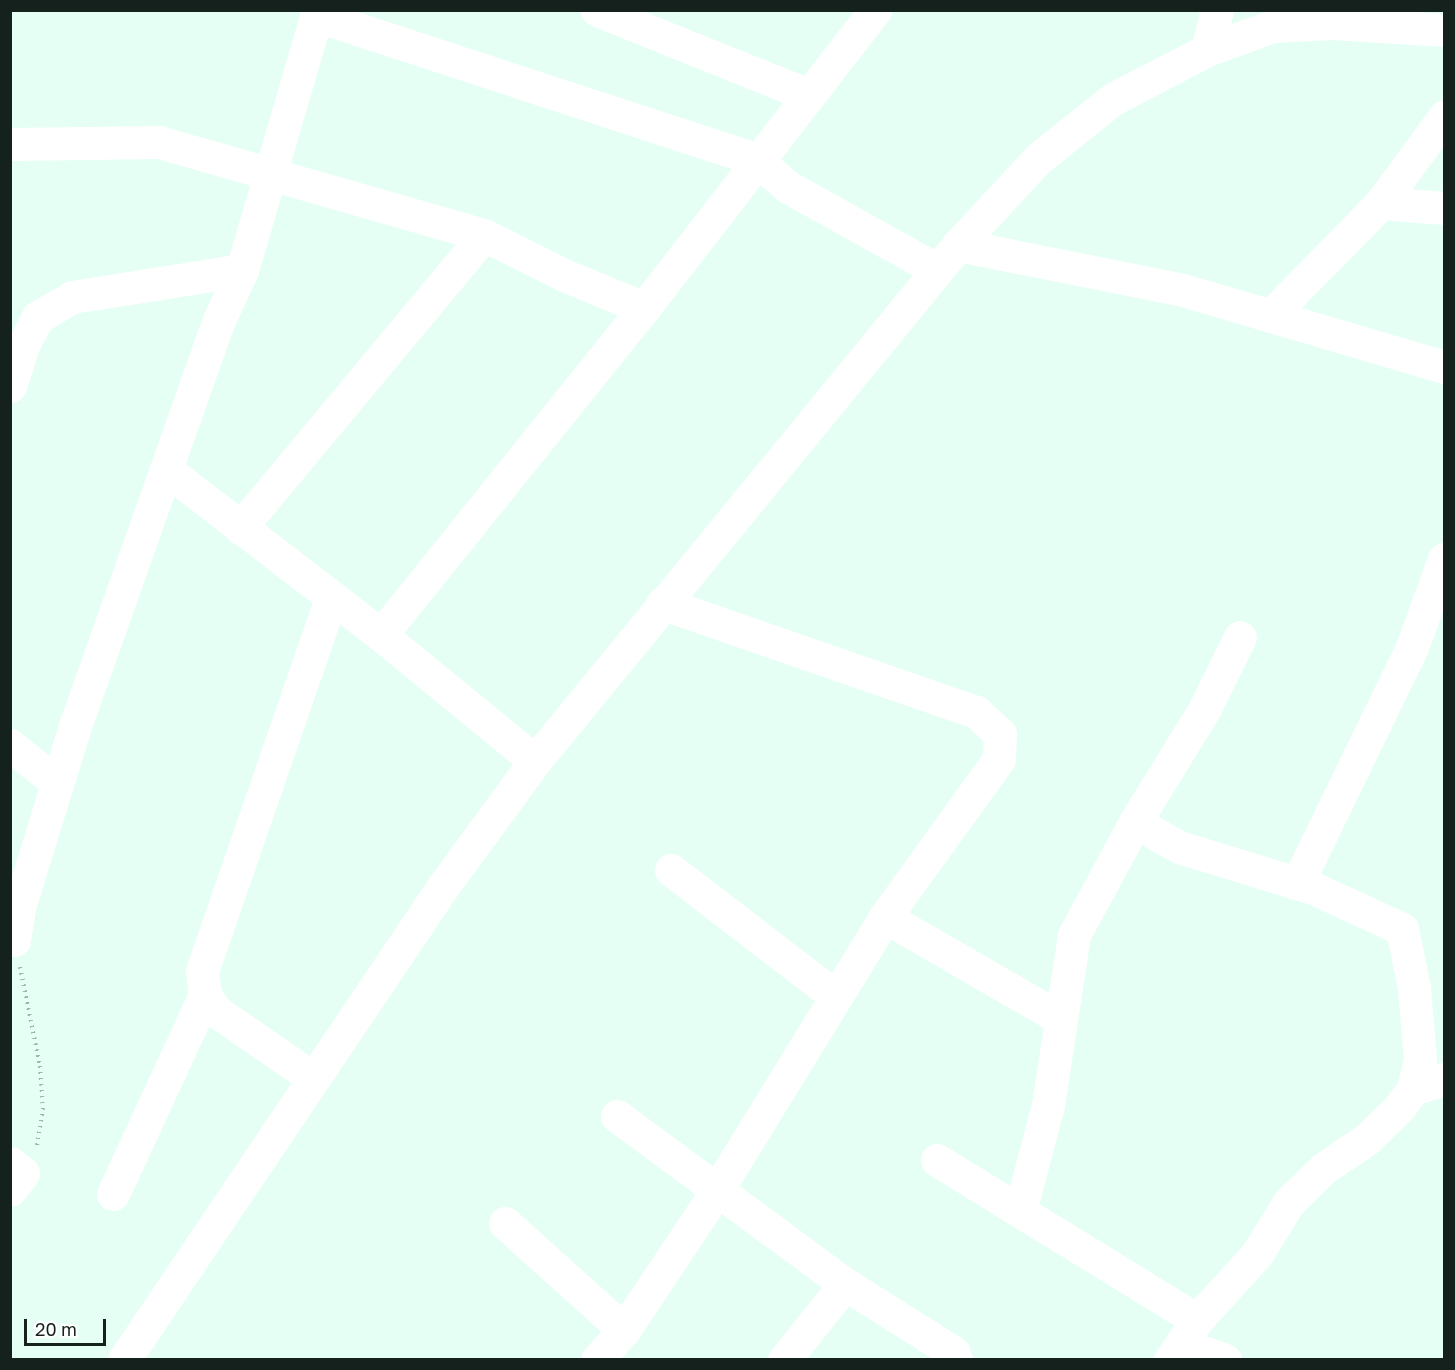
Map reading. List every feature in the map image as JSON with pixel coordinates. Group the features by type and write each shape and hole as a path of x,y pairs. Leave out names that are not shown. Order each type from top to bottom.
{"street":[{"path":"12,939 19,907 57,783 219,320 242,270 320,10 333,21 756,159 788,188 937,270"},
{"path":"597,10 808,95"},
{"path":"381,635 644,308 756,159 875,10"},
{"path":"1207,50 1213,12"},
{"path":"124,1359 442,888 535,761 662,603 937,270 1038,159 1113,99 1207,50 1273,26 1332,23 1444,30"},
{"path":"1270,316 1381,203 1444,117"},
{"path":"10,144 159,142 272,172 484,235 564,275 644,308"},
{"path":"1381,203 1444,208"},
{"path":"240,528 484,235"},
{"path":"958,245 1183,290 1444,367"},
{"path":"10,386 24,343 38,316 72,297 242,270"},
{"path":"168,471 331,599 381,635 535,761"},
{"path":"1297,884 1412,647 1444,559"},
{"path":"313,1078 216,1011 205,995 201,971 331,599"},
{"path":"597,1359 624,1330 716,1192 885,917 999,759 1000,734 976,712 662,603"},
{"path":"1020,1211 1048,1105 1074,935 1135,822 1205,708 1240,637"},
{"path":"10,745 57,783"},
{"path":"1135,822 1179,847 1297,884 1402,929 1411,966 1420,1059 1413,1089 1400,1107 1367,1139 1324,1168 1289,1202 1257,1254 1183,1341"},
{"path":"671,870 835,996"},
{"path":"885,917 1060,1018"},
{"path":"113,1194 205,995"},
{"path":"1413,1089 1444,1079"},
{"path":"617,1116 716,1192 845,1284 953,1352 956,1359"},
{"path":"937,1160 1020,1211 1183,1341 1225,1359"},
{"path":"505,1222 624,1330"},
{"path":"784,1359 845,1284"}],"path":[{"path":"12,939 40,1066 43,1108 35,1154 14,1175"}]}
